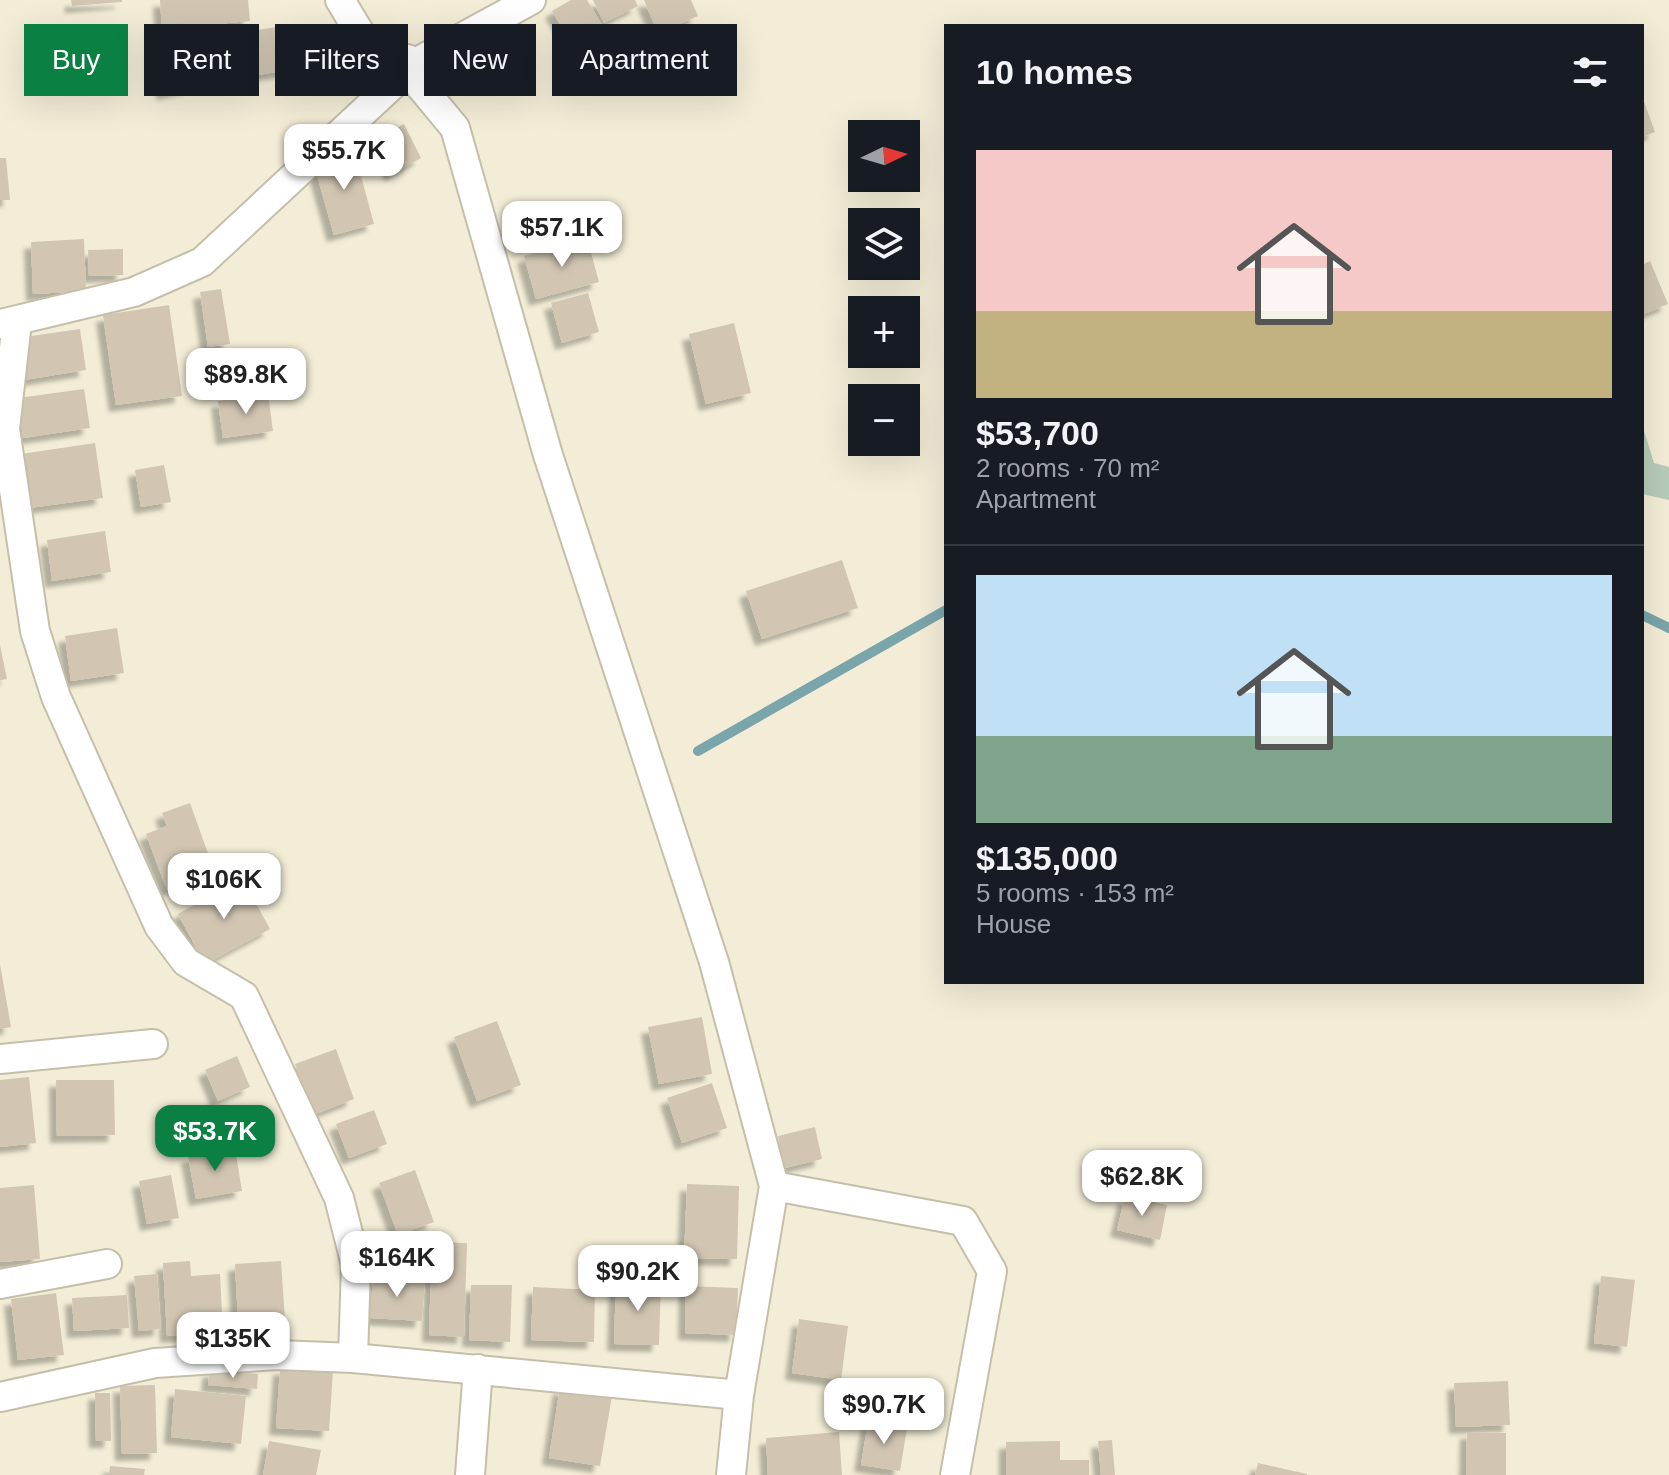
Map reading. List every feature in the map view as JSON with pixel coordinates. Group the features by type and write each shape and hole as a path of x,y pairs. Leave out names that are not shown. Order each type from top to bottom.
{"street":[{"path":"340,0 369,48 417,62"},
{"path":"353,1358 356,1265 339,1198 244,996 186,962 159,926 56,697 35,631 5,429 9,323 134,292 202,262 417,62 531,0"},
{"path":"417,62 421,87 455,128 548,455 714,962 774,1186 739,1395 731,1475"},
{"path":"0,1059 153,1044"},
{"path":"774,1186 963,1221 992,1271 955,1475"},
{"path":"0,1284 107,1264"},
{"path":"0,1397 155,1363 278,1355 353,1358 739,1395"},
{"path":"470,1475 478,1369"}],"green space":[{"path":"1644,430 1654,463 1669,467 1669,500 1644,494"}],"building":[{"path":"71,0 122,0 122,2 72,6"},
{"path":"160,0 248,0 250,21 162,24"},
{"path":"571,0 587,0 601,24 560,24 552,11"},
{"path":"593,0 635,0 638,6 604,23"},
{"path":"644,0 691,0 698,16 679,24 654,24"},
{"path":"275,27 275,72 259,75 259,30"},
{"path":"1644,102 1655,132 1644,136"},
{"path":"404,124 421,158 392,174 374,140"},
{"path":"354,150 374,224 334,235 313,161"},
{"path":"0,158 6,158 10,200 0,200"},
{"path":"587,238 599,282 536,299 524,256"},
{"path":"84,239 86,291 33,294 31,242"},
{"path":"123,249 123,275 89,276 88,250"},
{"path":"1650,261 1668,304 1644,314 1644,264"},
{"path":"221,289 230,344 208,347 200,292"},
{"path":"588,293 599,332 562,343 551,303"},
{"path":"169,305 182,396 116,405 103,315"},
{"path":"734,323 751,393 706,404 689,334"},
{"path":"80,329 86,370 24,380 17,338"},
{"path":"84,389 90,428 23,438 18,398"},
{"path":"268,394 273,431 223,438 218,401"},
{"path":"95,443 103,498 29,508 21,454"},
{"path":"164,465 171,502 141,507 135,470"},
{"path":"105,531 111,572 52,581 47,540"},
{"path":"842,560 858,608 762,639 746,591"},
{"path":"117,628 124,673 71,681 65,636"},
{"path":"0,645 7,679 0,680"},
{"path":"190,803 215,873 167,890 146,834 167,826 162,813"},
{"path":"242,878 270,929 205,964 178,914"},
{"path":"0,964 11,1027 0,1029"},
{"path":"702,1017 712,1074 659,1084 648,1027"},
{"path":"497,1021 521,1085 477,1101 454,1037"},
{"path":"336,1049 354,1099 313,1115 295,1064"},
{"path":"237,1056 250,1087 218,1101 205,1070"},
{"path":"29,1077 36,1143 0,1147 0,1080"},
{"path":"56,1080 114,1080 115,1135 57,1136"},
{"path":"712,1083 727,1128 682,1143 667,1098"},
{"path":"374,1110 387,1144 349,1158 336,1124"},
{"path":"815,1127 822,1159 785,1168 778,1136"},
{"path":"235,1148 242,1191 196,1199 188,1156"},
{"path":"415,1170 434,1222 398,1235 379,1183"},
{"path":"171,1175 179,1218 147,1224 139,1181"},
{"path":"687,1184 739,1186 737,1259 684,1258"},
{"path":"34,1185 40,1259 0,1262 0,1188"},
{"path":"1125,1196 1167,1205 1160,1240 1117,1230"},
{"path":"432,1242 467,1243 464,1337 429,1335"},
{"path":"383,1254 413,1255 412,1271 382,1270"},
{"path":"190,1261 191,1276 220,1274 223,1333 167,1336 163,1263"},
{"path":"281,1261 286,1334 239,1338 235,1264"},
{"path":"157,1274 161,1329 139,1331 134,1276"},
{"path":"1601,1276 1635,1280 1627,1347 1594,1343"},
{"path":"373,1277 425,1281 422,1321 370,1318"},
{"path":"616,1281 661,1282 659,1345 614,1344"},
{"path":"471,1285 512,1285 510,1342 469,1340"},
{"path":"686,1286 738,1288 736,1335 685,1333"},
{"path":"533,1287 595,1290 594,1342 531,1340"},
{"path":"56,1293 64,1355 18,1360 11,1299"},
{"path":"127,1295 129,1328 74,1331 72,1298"},
{"path":"799,1319 848,1326 841,1380 792,1373"},
{"path":"280,1368 333,1371 329,1431 276,1428"},
{"path":"210,1370 258,1374 257,1389 208,1385"},
{"path":"1508,1381 1510,1425 1456,1427 1454,1383"},
{"path":"155,1385 157,1453 122,1454 120,1386"},
{"path":"560,1387 612,1396 600,1466 549,1458"},
{"path":"175,1389 246,1396 241,1444 171,1437"},
{"path":"95,1393 110,1393 111,1441 96,1441"},
{"path":"868,1422 907,1428 900,1471 861,1465"},
{"path":"839,1432 842,1475 768,1475 766,1438"},
{"path":"1467,1432 1506,1433 1506,1475 1466,1475"},
{"path":"1112,1440 1115,1475 1101,1475 1098,1441"},
{"path":"269,1441 321,1450 316,1475 263,1475"},
{"path":"1060,1441 1060,1460 1089,1460 1089,1475 1006,1475 1006,1442"},
{"path":"1258,1463 1307,1474 1307,1475 1255,1475"},
{"path":"110,1466 145,1469 144,1475 109,1475"}],"waterway":[{"path":"698,751 944,611"},
{"path":"1644,616 1669,628"}]}
